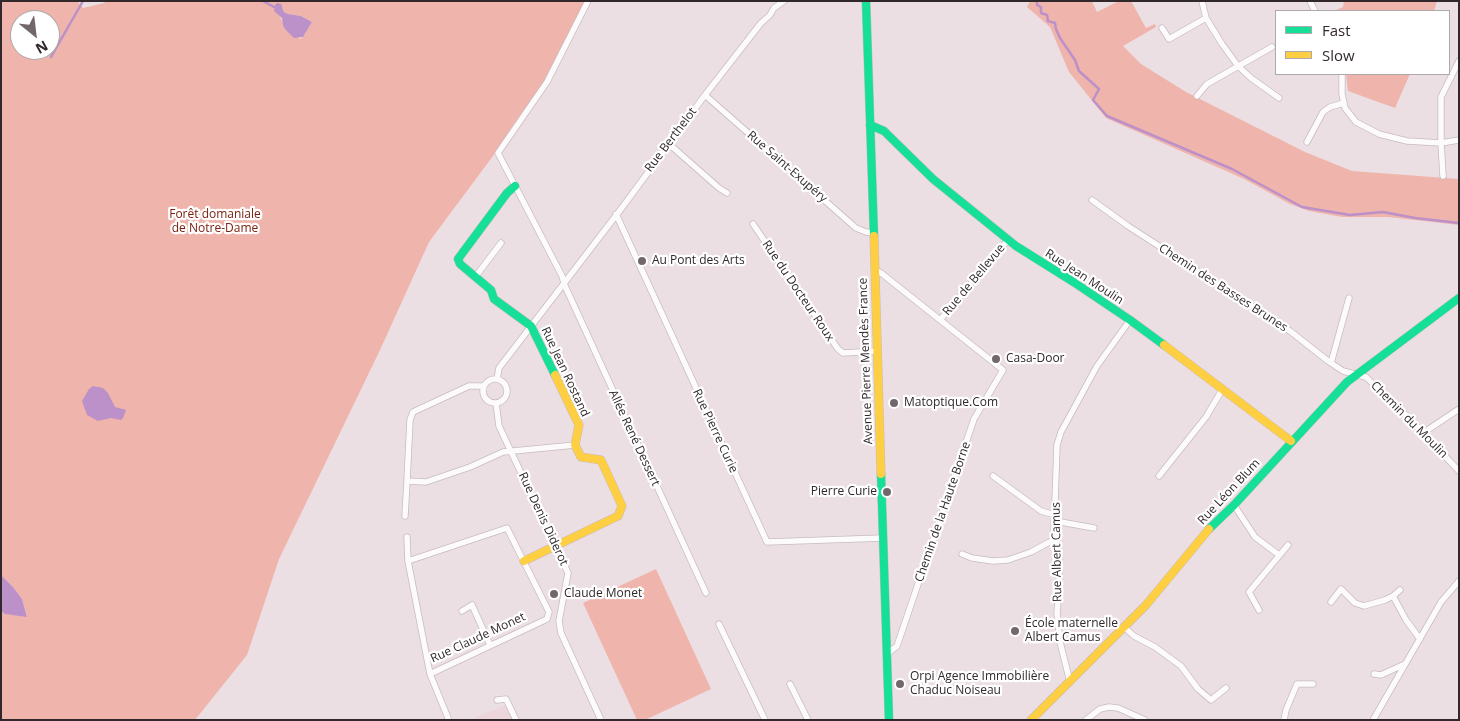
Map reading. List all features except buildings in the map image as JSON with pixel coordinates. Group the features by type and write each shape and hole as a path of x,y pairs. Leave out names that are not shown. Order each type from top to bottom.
{"street":[{"name":"Allée René Dessert","path":"588,1 547,82 498,153 562,276 706,593"},
{"name":"Rue Berthelot","path":"564,284 705,95 761,23 770,15 774,8 784,1"},
{"name":"Avenue Pierre Mendès France","path":"866,1 889,720"},
{"path":"1202,1 1206,18 1238,66 1279,98"},
{"path":"1162,28 1169,39 1206,18"},
{"path":"1197,96 1208,84 1272,47"},
{"path":"1443,176 1441,97 1459,61"},
{"path":"1342,75 1342,94 1345,108 1356,122 1379,134 1407,141 1441,143 1459,140"},
{"name":"Rue Saint-Exupéry","path":"705,95 856,228 866,232 873,232"},
{"path":"1307,142 1323,112 1330,107 1344,103"},
{"name":"Rue Jean Moulin","path":"870,125 884,131 933,179 1008,240 1130,320 1291,441"},
{"path":"669,144 719,188 728,193"},
{"path":"515,186 507,193 458,259 460,264 491,290 494,299 531,326"},
{"name":"Chemin des Basses Brunes","path":"1092,200 1128,226 1290,331 1343,371 1355,375"},
{"name":"Rue Pierre Curie","path":"616,214 767,542 883,538"},
{"name":"Rue du Docteur Roux","path":"752,224 838,349 844,353 877,351"},
{"name":"Rue de Bellevue","path":"940,320 1008,240"},
{"path":"476,276 502,243"},
{"path":"875,270 940,320"},
{"path":"497,379 499,368 564,284"},
{"path":"1331,363 1349,298"},
{"name":"Rue Léon Blum","path":"1032,720 1125,628 1213,524 1234,505 1291,441 1355,375 1363,371 1459,298"},
{"name":"Chemin de la Haute Borne","path":"887,654 897,646 974,419 1003,370 940,320"},
{"name":"Rue Albert Camus","path":"1070,682 1060,642 1057,613 1059,559 1055,539 1055,465 1057,445 1061,432 1097,366 1130,320"},
{"name":"Rue Jean Rostand","path":"531,326 579,425 575,445"},
{"name":"Chemin du Moulin","path":"1355,375 1366,377 1459,471"},
{"path":"497,379 504,383 507,390 503,400 496,403 485,398 483,390 489,380 497,379"},
{"path":"405,516 410,420 413,412 469,386 484,386"},
{"path":"1159,476 1206,418 1222,390"},
{"name":"Rue Denis Diderot","path":"496,403 499,426 568,573 559,622 560,633 600,720"},
{"path":"1423,433 1459,409"},
{"path":"407,481 426,482 470,467 503,452 511,451 575,445 581,457 601,460 622,506 618,516 524,561"},
{"path":"993,476 1041,511 1055,518 1094,528"},
{"path":"1234,505 1255,537 1279,555"},
{"name":"Rue Claude Monet","path":"507,528 524,561 549,612 546,619 430,674 408,561 507,528"},
{"path":"407,537 408,561"},
{"path":"962,554 972,558 993,561 1008,560 1031,552 1055,539"},
{"path":"1259,610 1249,592 1288,545"},
{"path":"1373,720 1441,602 1459,581"},
{"path":"1331,602 1341,589 1355,603 1364,606 1372,605 1393,596 1400,590"},
{"path":"1393,596 1406,620 1420,639"},
{"path":"462,611 472,606 490,645"},
{"path":"720,624 765,720"},
{"path":"1125,628 1134,636 1155,647 1182,666 1198,689 1211,700 1226,688"},
{"path":"1374,674 1381,675 1405,664"},
{"path":"430,674 448,718"},
{"path":"790,684 808,720"},
{"path":"1284,720 1286,710 1297,684 1313,684"},
{"path":"498,700 506,699 516,720"},
{"path":"1086,720 1100,709 1109,706 1145,720"}],"shaded area":[{"path":"277,3 281,4 284,12 301,16 312,22 303,37 294,38 285,29 282,18 274,11"},
{"path":"93,386 103,388 108,393 115,407 126,410 121,420 111,418 98,421 87,415 82,401"},
{"path":"1,575 22,599 27,617 5,614 1,611"},
{"path":"506,705 513,720 469,720"}],"green space":[{"name":"Forêt domaniale de Notre-Dame","path":"1,1 77,1 83,8 106,1 588,1 548,82 429,242 380,350 279,559 247,655 195,720 1,720 1,611 5,614 27,616 22,599 1,575","holes":["283,7 284,12 301,16 312,22 303,37 300,39 282,21 280,16"]},
{"path":"1030,1 1092,1 1097,12 1119,1 1131,1 1146,28 1155,24 1156,27 1123,46 1141,64 1186,92 1305,152 1352,171 1459,179 1459,225 1388,217 1342,217 1309,211 1290,204 1244,179 1106,118 1069,72 1050,27 1027,7"},
{"path":"1344,1 1437,1 1434,10 1336,10 1343,7"},
{"path":"1346,75 1410,75 1395,108 1348,91"},
{"path":"656,569 711,689 645,720 637,720 583,603"}],"waterway":[{"path":"60,41 83,1"},
{"path":"263,1 274,7"},
{"path":"1037,1 1037,5 1041,7 1041,13 1047,15 1048,21 1055,23 1060,38 1075,60 1079,71 1099,89 1093,100 1107,116 1232,169 1302,207 1350,215 1383,212 1459,223"}],"traffic: fast":[{"path":"866,1 874,236"},
{"path":"870,125 884,131 933,179 1016,246 1075,283 1164,345"},
{"path":"515,186 507,193 458,259 460,264 491,290 494,299 531,326 555,375"},
{"path":"1209,529 1234,505 1347,382 1459,298"},
{"path":"881,474 889,720"}],"traffic: slow":[{"path":"874,236 881,474"},
{"path":"1164,345 1291,441"},
{"path":"524,561 618,516 622,506 601,460 581,457 575,445 579,425 555,375"},
{"path":"1031,720 1146,605 1209,529"}],"place":[{"name":"Au Pont des Arts","path":"642,261"},
{"name":"Casa-Door","path":"996,359"},
{"name":"Matoptique.Com","path":"894,403"},
{"name":"Pierre Curie","path":"887,492"},
{"name":"Claude Monet","path":"554,594"},
{"name":"École maternelle Albert Camus","path":"1015,631"},
{"name":"Orpi Agence Immobilière Chaduc Noiseau","path":"900,684"}]}
